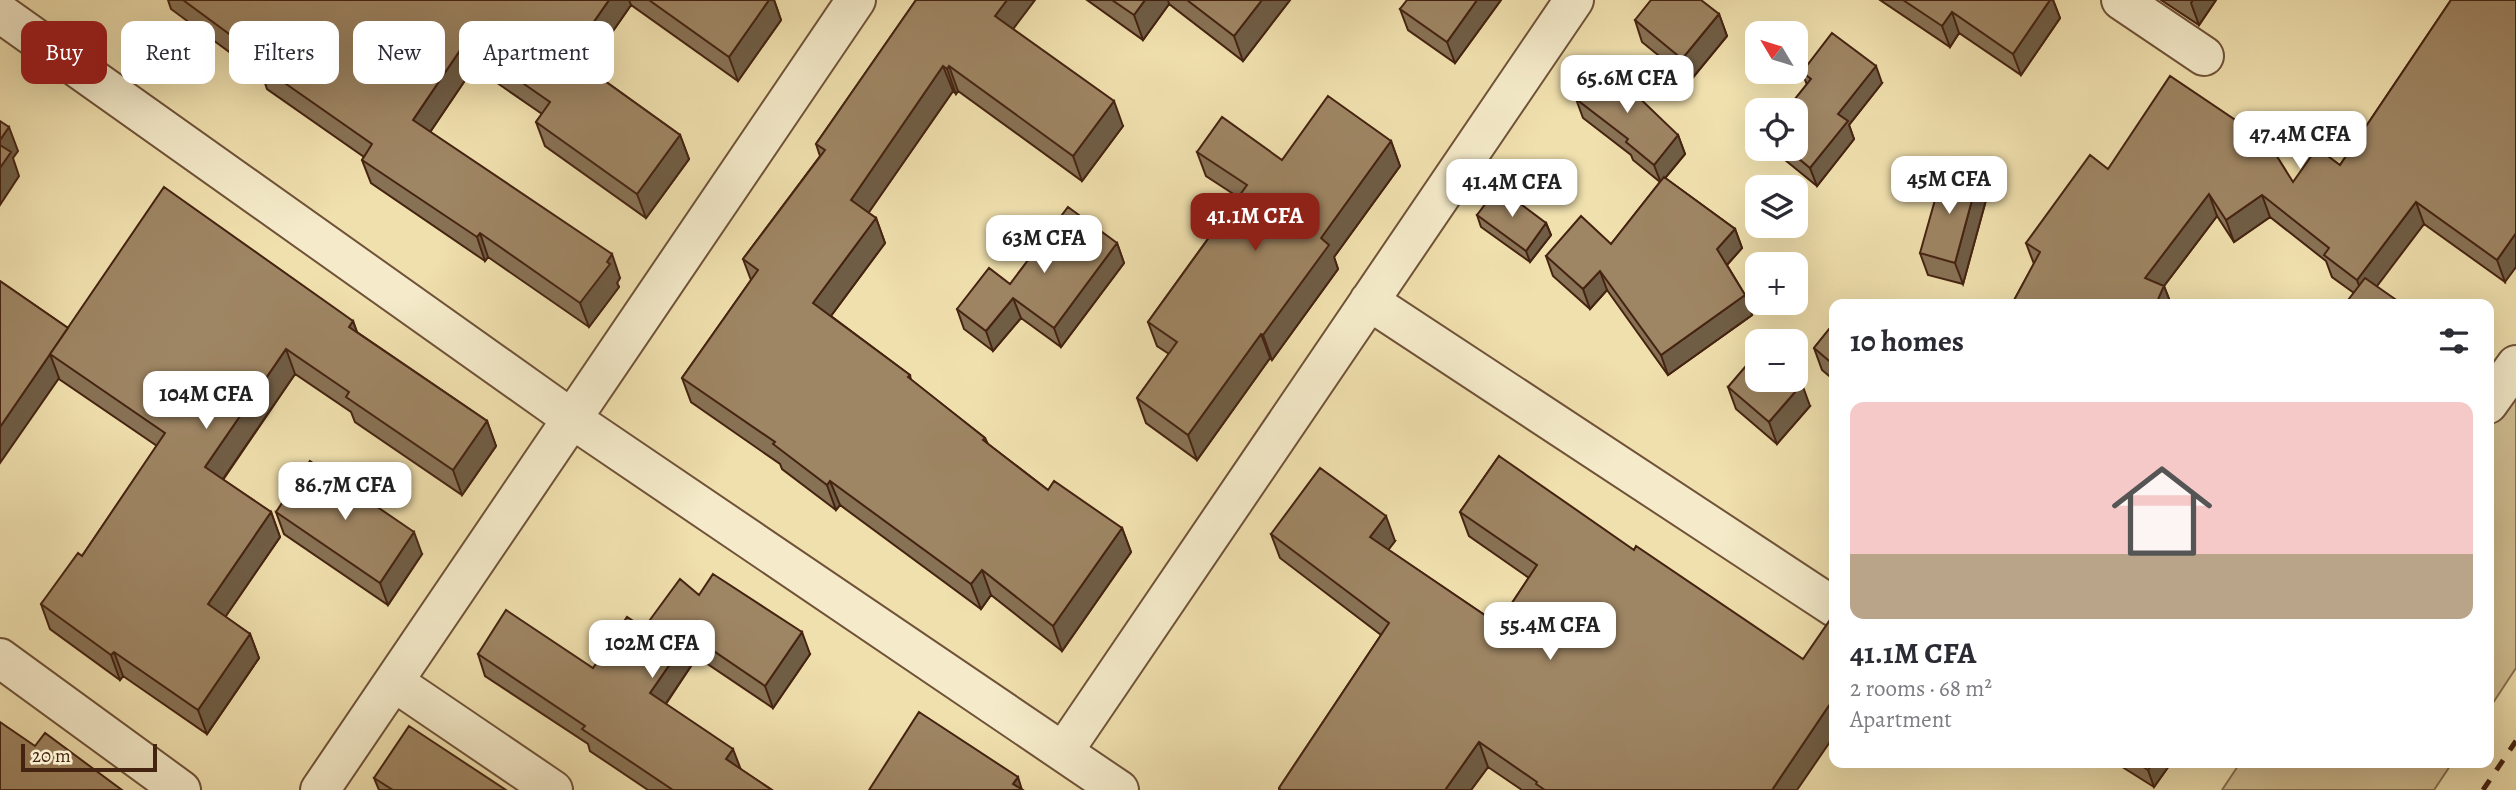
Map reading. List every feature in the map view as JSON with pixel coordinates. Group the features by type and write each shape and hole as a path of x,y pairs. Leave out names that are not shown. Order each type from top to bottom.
{"street":[{"path":"320,790 856,0"},
{"path":"1063,752 1574,0"},
{"path":"2121,0 2204,56"},
{"path":"0,13 572,419 1119,790"},
{"path":"1370,301 1829,604"},
{"path":"2494,396 2516,365"},
{"path":"0,658 181,790"},
{"path":"394,682 553,790"}],"shaded area":[{"path":"2516,357 2516,668 2494,701 2494,390"},
{"path":"2237,768 2449,768 2434,790 2222,790"}],"building":[{"path":"183,0 609,0 594,21 459,21 459,52 445,73 445,21 353,21 353,84 437,84 413,120 612,254 607,262 610,264 580,303 480,233 477,237 362,160 372,144 286,84 339,84 339,21 229,21 229,34"},
{"path":"649,0 769,0 729,57"},
{"path":"916,0 1007,0 995,16 1114,101 1073,156 949,66 947,69 943,66 851,200 876,218 813,303 910,375 908,377 985,438 983,440 1048,490 1054,481 1122,528 1053,626 982,570 971,584 830,481 827,485 773,444 775,442 682,378 758,270 743,259 825,150 816,144"},
{"path":"1112,0 1145,0 1134,15"},
{"path":"1187,0 1262,0 1234,36"},
{"path":"1407,0 1477,0 1447,42 1400,9"},
{"path":"1651,0 1701,0 1719,14 1682,59 1635,20"},
{"path":"1903,0 2050,0 2013,54 1952,12 1942,26"},
{"path":"2451,0 2516,0 2516,233 2497,260 2416,202 2357,280 2324,255 2329,248 2262,195 2226,220 2209,194 2145,278 2164,286 2158,299 2015,299 2040,252 2026,243 2090,155 2108,169 2170,76 2268,142 2293,182 2317,148 2340,165"},
{"path":"1832,33 1876,66 1838,114 1848,121 1810,168 1802,161 1808,161 1808,98 1796,98 1811,79 1808,77 1808,64"},
{"path":"1604,64 1678,135 1654,165 1626,142 1628,139 1576,99"},
{"path":"524,84 609,84 680,135 637,194 536,122 550,102"},
{"path":"1328,96 1391,141 1321,238 1329,245 1188,435 1137,398 1177,342 1148,322 1247,185 1197,152 1222,117 1282,160"},
{"path":"0,121 9,127 0,140"},
{"path":"0,145 11,152 0,168"},
{"path":"1944,168 1978,178 1955,263 1920,253"},
{"path":"1664,177 1735,229 1717,249 1745,295 1661,355 1600,271 1583,289 1546,256 1581,216 1611,244"},
{"path":"164,187 353,321 349,327 487,421 453,470 346,397 349,392 286,349 205,467 271,512 208,604 250,634 198,710 114,652 111,655 41,604 78,553 82,556 165,433 50,354"},
{"path":"1498,187 1546,223 1526,251 1477,215"},
{"path":"1068,207 1117,243 1054,328 1013,298 986,331 957,309 989,268 1010,284"},
{"path":"2365,278 2395,299 2349,299"},
{"path":"0,281 68,328 0,427"},
{"path":"1829,329 1829,361 1814,348"},
{"path":"1745,367 1745,392 1795,392 1769,422 1728,387"},
{"path":"1499,456 1634,550 1636,546 1803,659 1829,621 1829,705 1772,790 1545,790 1479,742 1445,790 1281,790 1279,788 1389,623 1271,534 1320,468 1386,516 1370,537 1498,624 1537,565 1460,512"},
{"path":"310,461 414,532 380,583 276,512"},
{"path":"713,574 802,632 765,686 690,635 650,693 733,749 726,759 772,790 673,790 582,729 585,726 478,654 506,610 593,668 627,617 644,628 680,579 699,595"},
{"path":"919,712 1018,777 1013,784 1023,790 869,790"},
{"path":"0,722 35,746 45,733 122,790 0,790"},
{"path":"409,726 506,790 393,790 374,778"}],"railway":[{"path":"2483,790 2516,741"}]}
